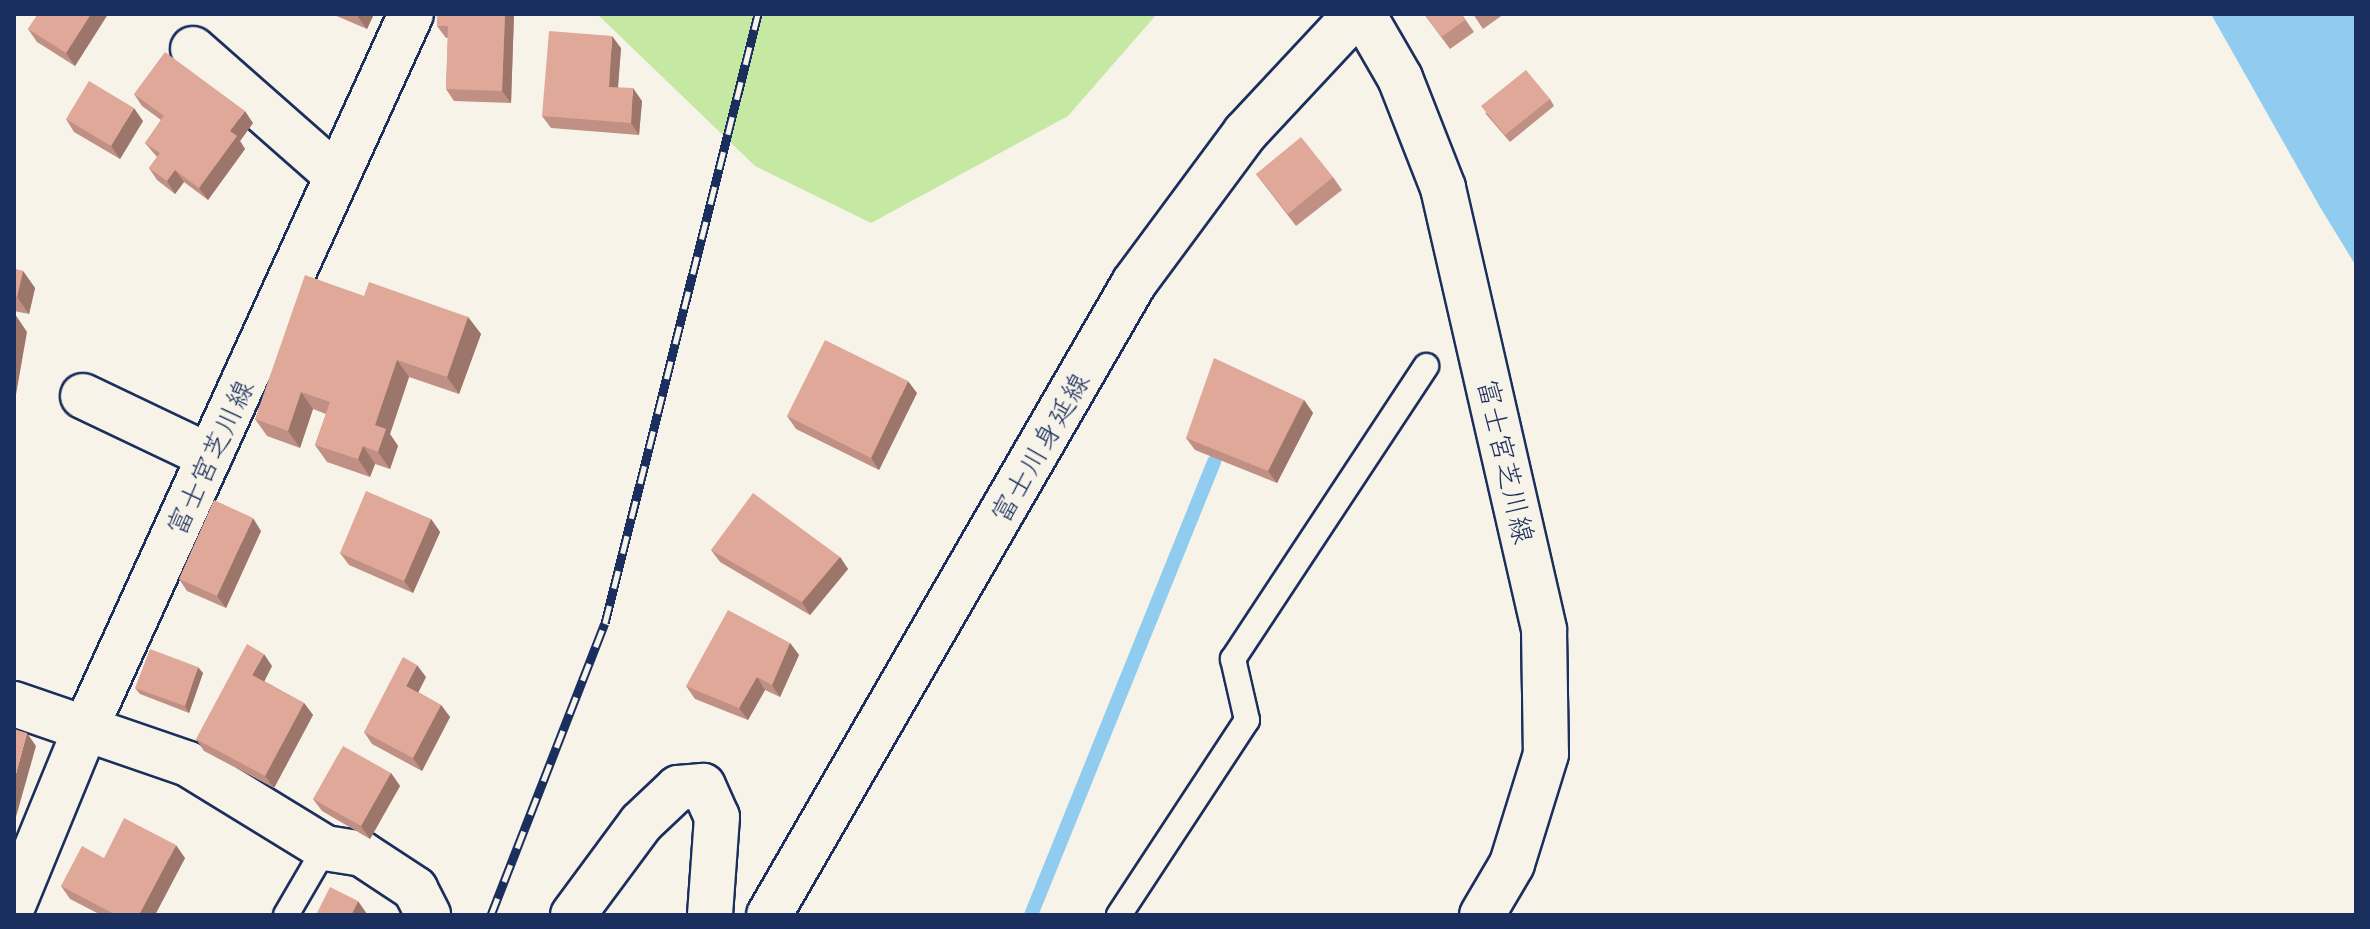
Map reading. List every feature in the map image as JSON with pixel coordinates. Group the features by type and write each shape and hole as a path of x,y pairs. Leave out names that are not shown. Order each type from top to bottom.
{"main road":[{"name":"富士宮芝川線","path":"14,903 87,725 411,14"},
{"name":"富士川身延線","path":"769,915 1134,283 1245,133 1356,14"},
{"name":"富士宮芝川線","path":"1363,14 1400,78 1443,188 1525,535 1544,630 1546,754 1512,864 1482,915"},
{"path":"193,49 337,176"},
{"path":"83,396 209,456"},
{"path":"14,704 87,725 188,764 325,848 362,854 415,889 428,915"},
{"path":"573,915 641,823 678,788 703,786 717,817 710,915"}],"lane":[{"path":"1119,915 1247,720 1233,659 1426,366"},
{"path":"286,915 325,848"}],"green space":[{"path":"597,14 1157,14 1068,116 871,223 755,166"}],"water":[{"path":"2211,14 2356,14 2356,266 2320,207"}],"building":[{"path":"38,14 91,14 66,53 28,29"},
{"path":"437,14 505,14 502,91 446,89 448,26 437,26"},
{"path":"1425,14 1461,14 1465,20 1441,37"},
{"path":"549,31 612,36 609,87 633,88 631,123 542,116"},
{"path":"165,52 245,111 230,131 237,136 199,188 175,170 167,181 149,168 160,153 145,143 164,116 134,94"},
{"path":"1526,70 1550,99 1505,135 1481,106"},
{"path":"89,81 134,108 111,146 66,119"},
{"path":"1301,137 1333,177 1288,214 1256,174"},
{"path":"14,269 23,271 17,297 14,296"},
{"path":"305,275 364,296 369,282 468,317 447,377 397,360 375,425 386,429 378,452 363,446 358,459 315,445 330,402 301,392 288,431 255,419"},
{"path":"825,340 908,381 871,458 787,416"},
{"path":"1214,358 1304,400 1268,471 1186,438"},
{"path":"366,491 431,519 404,581 340,553"},
{"path":"753,493 840,557 802,602 711,550"},
{"path":"214,500 253,518 217,596 179,579"},
{"path":"728,610 790,643 772,685 757,677 739,708 686,686"},
{"path":"247,644 264,654 252,675 304,703 265,776 196,739"},
{"path":"150,649 198,667 185,706 135,688"},
{"path":"403,657 417,665 406,686 441,705 413,758 364,732"},
{"path":"14,729 27,733 14,781"},
{"path":"343,746 391,773 361,826 313,799"},
{"path":"124,818 176,845 139,915 116,915 61,886 82,846 104,858"},
{"path":"330,887 358,901 351,915 316,915"}],"waterway":[{"path":"1031,915 1214,461"}],"railway":[{"path":"491,915 605,623 758,14"}]}
